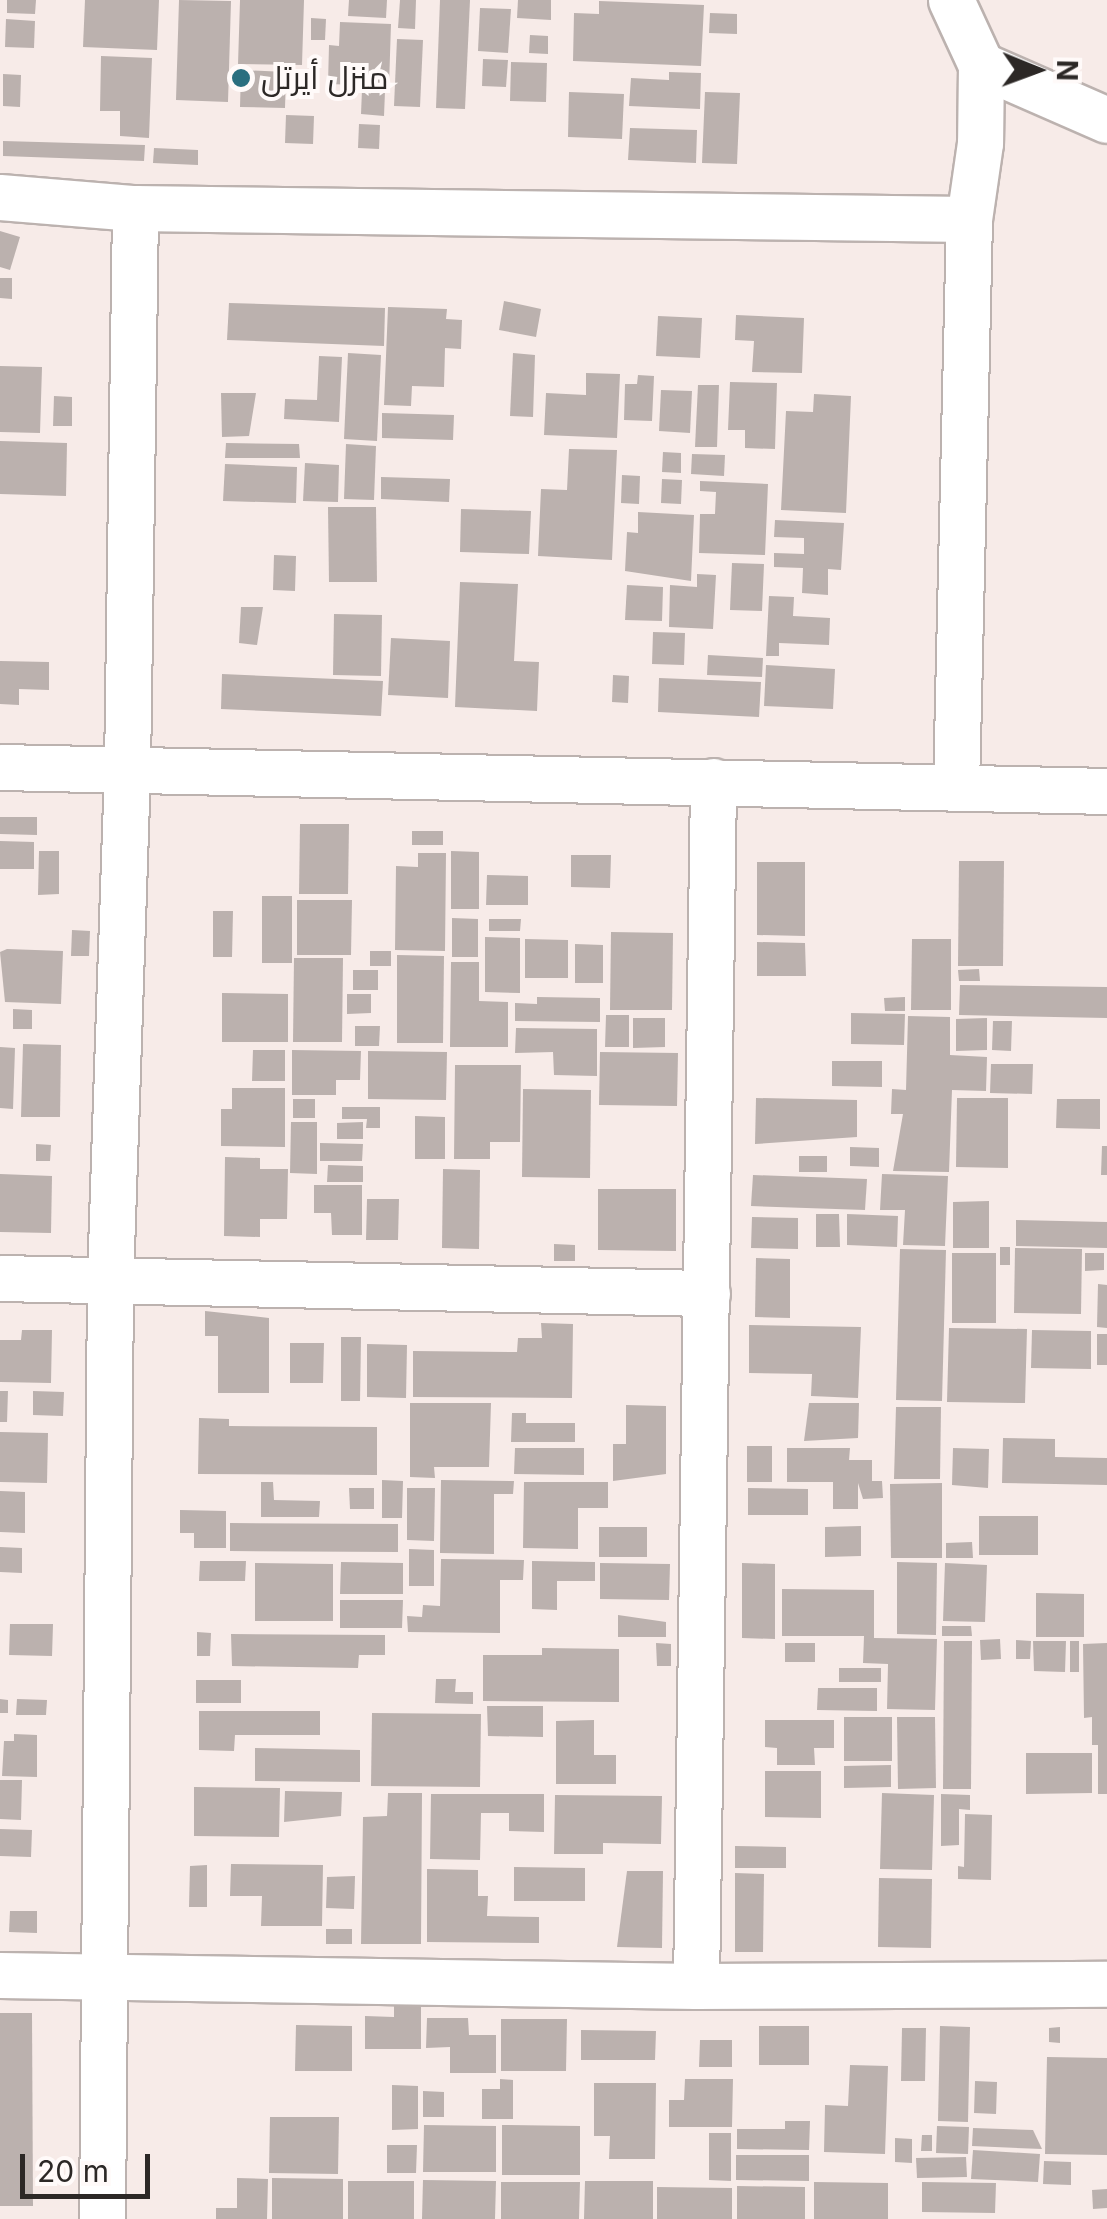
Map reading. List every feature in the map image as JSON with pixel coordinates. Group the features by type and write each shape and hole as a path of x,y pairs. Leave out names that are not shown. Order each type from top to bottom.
{"street":[{"path":"950,0 981,65 980,143 969,219 956,787"},
{"path":"981,65 1107,120"},
{"path":"0,197 135,208 969,219"},
{"path":"102,2219 101,1979 110,1280 128,768 135,208"},
{"path":"0,767 1107,791"},
{"path":"696,1986 713,781"},
{"path":"0,1278 707,1293"},
{"path":"0,1975 696,1986 1107,1984"}],"building":[{"path":"7,0 36,0 35,14 7,13"},
{"path":"85,0 159,0 157,50 83,47"},
{"path":"179,0 231,1 228,102 176,100"},
{"path":"240,0 304,0 302,65 238,64"},
{"path":"349,0 387,0 386,18 348,16"},
{"path":"400,0 416,0 415,29 398,28"},
{"path":"440,0 470,0 465,109 436,108"},
{"path":"518,0 551,0 551,20 517,18"},
{"path":"599,1 704,5 701,66 573,61 574,13 599,14"},
{"path":"480,8 511,9 508,53 478,51"},
{"path":"710,13 737,14 737,34 709,33"},
{"path":"311,18 326,19 325,40 311,40"},
{"path":"6,19 35,21 34,48 5,47"},
{"path":"340,22 391,24 389,86 328,84 329,45 339,46"},
{"path":"530,35 548,36 548,54 529,53"},
{"path":"397,39 423,40 420,107 394,106"},
{"path":"101,56 152,58 149,138 120,136 120,111 100,111"},
{"path":"483,59 508,60 506,87 482,86"},
{"path":"511,62 547,63 546,102 510,101"},
{"path":"241,70 286,72 285,108 240,107"},
{"path":"669,72 701,73 700,109 629,106 631,78 669,80"},
{"path":"3,74 21,75 20,107 3,106"},
{"path":"362,90 385,91 384,116 361,114"},
{"path":"569,92 624,94 622,139 568,137"},
{"path":"705,92 740,93 737,164 702,163"},
{"path":"286,115 314,116 313,144 285,143"},
{"path":"359,124 380,125 379,149 358,148"},
{"path":"630,128 697,130 696,163 628,160"},
{"path":"3,141 145,145 144,161 3,156"},
{"path":"154,148 198,150 198,165 153,163"},
{"path":"0,231 20,237 10,270 0,267"},
{"path":"0,278 12,278 12,299 0,298"},
{"path":"504,301 541,309 536,337 499,330"},
{"path":"229,303 385,308 384,346 227,340"},
{"path":"388,307 447,309 446,319 462,320 461,349 445,348 444,387 412,386 411,406 384,405"},
{"path":"736,315 804,318 802,373 752,372 754,341 735,340"},
{"path":"658,316 702,318 700,358 656,356"},
{"path":"348,353 381,355 377,441 344,439"},
{"path":"513,353 535,355 533,417 510,416"},
{"path":"319,356 342,357 339,422 284,419 285,399 317,400"},
{"path":"0,366 42,367 40,433 0,432"},
{"path":"586,373 620,374 617,438 544,435 546,393 586,395"},
{"path":"638,375 654,376 652,421 624,420 625,384 637,384"},
{"path":"730,382 777,383 775,449 745,448 745,430 728,430"},
{"path":"698,385 719,385 717,447 695,447"},
{"path":"661,390 692,391 690,433 659,431"},
{"path":"221,393 256,393 249,436 222,437"},
{"path":"814,394 851,396 846,513 781,510 786,411 813,412"},
{"path":"54,396 72,397 72,426 53,426"},
{"path":"382,413 454,415 453,440 382,438"},
{"path":"0,441 67,443 66,496 0,494"},
{"path":"226,443 299,444 300,458 225,458"},
{"path":"346,444 376,446 374,500 344,499"},
{"path":"569,449 617,450 612,560 538,556 541,489 567,490"},
{"path":"663,452 681,453 681,473 662,472"},
{"path":"692,454 725,455 724,476 691,474"},
{"path":"305,463 339,465 338,502 303,501"},
{"path":"225,464 297,467 296,503 223,501"},
{"path":"622,475 640,476 639,504 621,503"},
{"path":"381,477 450,479 449,502 381,499"},
{"path":"662,479 682,480 681,504 661,503"},
{"path":"700,481 768,484 765,555 699,553 700,514 715,514 716,492 700,491"},
{"path":"328,507 376,507 377,582 329,582"},
{"path":"461,509 531,511 529,554 460,552"},
{"path":"638,512 694,515 691,581 625,571 627,532 638,533"},
{"path":"775,520 844,523 841,570 828,569 828,595 802,593 803,568 774,567 774,553 804,554 804,538 774,537"},
{"path":"274,555 296,556 295,591 273,590"},
{"path":"732,563 764,564 762,611 730,610"},
{"path":"697,574 716,575 713,629 669,627 670,585 697,587"},
{"path":"460,582 518,584 514,661 539,662 537,711 455,707"},
{"path":"627,585 663,587 662,621 625,620"},
{"path":"769,596 794,597 793,616 830,618 829,645 779,643 779,656 766,656"},
{"path":"241,607 263,607 257,645 239,643"},
{"path":"334,614 382,615 381,676 333,675"},
{"path":"653,632 685,633 684,665 652,664"},
{"path":"391,638 450,641 448,698 388,695"},
{"path":"708,655 763,658 762,677 707,675"},
{"path":"0,661 49,662 49,690 19,689 19,705 0,704"},
{"path":"766,665 835,669 833,709 764,706"},
{"path":"222,674 383,681 381,716 221,709"},
{"path":"613,675 629,676 628,703 612,702"},
{"path":"659,678 761,682 759,717 658,712"},
{"path":"0,817 37,817 37,835 0,834"},
{"path":"300,824 349,824 348,894 299,894"},
{"path":"412,831 443,831 443,845 412,845"},
{"path":"0,841 34,842 34,869 0,869"},
{"path":"39,851 59,851 59,894 38,895"},
{"path":"451,851 479,852 479,909 451,909"},
{"path":"418,853 446,853 445,951 395,950 396,866 418,867"},
{"path":"571,855 611,855 610,888 571,887"},
{"path":"959,861 1004,861 1003,966 958,966"},
{"path":"757,862 805,862 805,936 757,935"},
{"path":"487,875 528,876 528,905 486,905"},
{"path":"262,896 292,896 292,963 262,963"},
{"path":"297,900 352,900 351,955 297,955"},
{"path":"213,911 233,911 232,957 213,957"},
{"path":"452,918 478,919 478,957 452,957"},
{"path":"489,919 521,919 520,931 489,931"},
{"path":"72,930 90,931 89,956 71,956"},
{"path":"611,932 673,933 672,1010 610,1010"},
{"path":"485,937 520,938 520,993 485,992"},
{"path":"525,939 568,940 568,978 525,978"},
{"path":"912,939 951,939 951,1010 911,1010"},
{"path":"757,942 805,943 806,976 757,976"},
{"path":"575,944 603,945 603,983 575,983"},
{"path":"63,951 61,1004 5,1002 0,952"},
{"path":"370,951 391,951 391,966 370,966"},
{"path":"397,955 444,956 443,1043 397,1043"},
{"path":"294,958 343,958 342,1042 293,1042"},
{"path":"451,962 479,962 479,1001 508,1002 508,1047 450,1047"},
{"path":"979,969 980,981 959,981 958,970"},
{"path":"353,970 378,970 378,990 353,990"},
{"path":"960,985 1107,987 1107,1018 959,1015"},
{"path":"222,993 288,994 288,1042 222,1042"},
{"path":"347,994 371,994 371,1013 347,1014"},
{"path":"537,997 600,998 600,1022 515,1021 515,1003 537,1004"},
{"path":"905,997 905,1011 885,1011 884,998"},
{"path":"13,1009 32,1010 32,1029 13,1029"},
{"path":"851,1013 905,1014 904,1045 851,1044"},
{"path":"606,1015 629,1015 629,1047 605,1047"},
{"path":"908,1016 950,1017 950,1055 987,1057 986,1091 952,1090 949,1172 893,1171 903,1114 891,1114 892,1089 906,1090"},
{"path":"633,1018 665,1018 665,1047 633,1048"},
{"path":"987,1018 987,1050 956,1051 956,1019"},
{"path":"993,1021 1012,1021 1011,1051 992,1050"},
{"path":"355,1026 380,1026 379,1046 355,1046"},
{"path":"516,1028 597,1029 597,1076 554,1075 553,1052 515,1053"},
{"path":"23,1044 61,1045 60,1117 21,1117"},
{"path":"0,1047 15,1048 13,1109 0,1108"},
{"path":"253,1050 285,1050 285,1081 252,1081"},
{"path":"292,1050 361,1051 360,1080 336,1080 336,1095 292,1095"},
{"path":"368,1051 447,1052 446,1100 368,1099"},
{"path":"600,1052 678,1053 677,1106 599,1105"},
{"path":"832,1061 882,1061 882,1087 832,1086"},
{"path":"991,1064 1033,1064 1032,1094 990,1093"},
{"path":"455,1065 521,1065 520,1142 490,1142 490,1159 454,1159"},
{"path":"232,1088 285,1088 285,1147 221,1146 221,1109 232,1109"},
{"path":"523,1089 591,1090 590,1178 522,1177"},
{"path":"756,1098 857,1100 857,1137 755,1144"},
{"path":"957,1098 1008,1098 1008,1168 956,1167"},
{"path":"293,1099 315,1099 315,1118 293,1118"},
{"path":"1057,1099 1100,1099 1100,1129 1056,1128"},
{"path":"342,1107 380,1107 380,1128 366,1128 367,1119 342,1119"},
{"path":"415,1116 445,1117 445,1159 415,1159"},
{"path":"291,1122 317,1122 317,1174 290,1173"},
{"path":"363,1122 363,1139 337,1139 337,1123"},
{"path":"320,1143 363,1144 362,1161 320,1161"},
{"path":"36,1144 51,1145 50,1161 36,1161"},
{"path":"1102,1146 1107,1146 1107,1175 1101,1175"},
{"path":"850,1147 879,1148 879,1167 850,1166"},
{"path":"799,1156 827,1156 827,1172 799,1172"},
{"path":"225,1157 260,1158 260,1169 288,1169 287,1219 260,1219 260,1237 224,1236"},
{"path":"328,1165 363,1166 363,1182 327,1182"},
{"path":"443,1169 480,1170 479,1249 442,1248"},
{"path":"0,1174 52,1176 51,1233 0,1232"},
{"path":"882,1174 948,1176 945,1246 903,1245 905,1210 880,1210"},
{"path":"753,1175 867,1179 865,1210 751,1206"},
{"path":"314,1185 362,1185 362,1235 332,1235 331,1213 314,1213"},
{"path":"598,1189 676,1189 676,1251 598,1250"},
{"path":"367,1199 399,1199 398,1240 366,1240"},
{"path":"989,1201 989,1248 953,1248 953,1202"},
{"path":"816,1214 839,1214 840,1247 816,1247"},
{"path":"847,1214 898,1216 897,1247 847,1245"},
{"path":"752,1217 798,1218 798,1249 751,1248"},
{"path":"1016,1220 1107,1222 1107,1248 1016,1246"},
{"path":"554,1244 575,1245 575,1261 554,1261"},
{"path":"1000,1247 1010,1247 1010,1265 1000,1265"},
{"path":"1015,1248 1082,1249 1081,1314 1014,1313"},
{"path":"900,1249 946,1250 942,1401 896,1400"},
{"path":"952,1253 996,1253 996,1323 952,1323"},
{"path":"1085,1253 1104,1253 1104,1270 1085,1271"},
{"path":"756,1258 790,1259 790,1318 755,1317"},
{"path":"1098,1284 1107,1285 1107,1328 1097,1327"},
{"path":"205,1311 269,1318 269,1393 218,1393 218,1336 205,1336"},
{"path":"541,1323 573,1324 572,1398 413,1397 413,1351 517,1352 518,1338 542,1338"},
{"path":"749,1325 861,1327 858,1398 811,1396 812,1374 749,1373"},
{"path":"949,1328 1027,1329 1025,1403 947,1402"},
{"path":"22,1330 52,1330 51,1383 0,1382 0,1340 21,1340"},
{"path":"1032,1330 1091,1331 1091,1369 1031,1368"},
{"path":"1097,1334 1107,1334 1107,1365 1097,1365"},
{"path":"341,1337 361,1337 360,1401 341,1401"},
{"path":"290,1343 324,1343 323,1383 290,1383"},
{"path":"367,1344 407,1345 406,1398 367,1397"},
{"path":"0,1391 8,1391 7,1422 0,1422"},
{"path":"33,1391 64,1392 63,1416 33,1415"},
{"path":"410,1403 491,1403 489,1467 434,1467 435,1478 410,1477"},
{"path":"809,1403 859,1403 858,1438 804,1441"},
{"path":"626,1405 666,1406 666,1474 613,1481 613,1444 626,1444"},
{"path":"896,1407 941,1407 940,1479 894,1479"},
{"path":"512,1413 526,1413 526,1423 575,1423 575,1442 511,1442"},
{"path":"199,1418 229,1419 229,1426 377,1427 377,1475 198,1474"},
{"path":"0,1432 48,1433 47,1483 0,1482"},
{"path":"1003,1438 1055,1439 1055,1457 1107,1458 1107,1485 1002,1483"},
{"path":"747,1446 772,1446 772,1482 747,1482"},
{"path":"515,1448 584,1448 584,1475 514,1474"},
{"path":"787,1448 850,1448 849,1460 872,1460 872,1481 882,1481 883,1498 863,1499 858,1483 858,1509 833,1509 833,1482 787,1482"},
{"path":"953,1448 989,1449 988,1488 952,1485"},
{"path":"382,1480 403,1481 402,1518 382,1518"},
{"path":"441,1480 514,1481 513,1494 494,1494 494,1554 440,1553"},
{"path":"261,1482 273,1482 274,1500 320,1501 319,1517 261,1517"},
{"path":"524,1482 608,1482 608,1508 578,1508 578,1549 523,1548"},
{"path":"942,1483 942,1558 891,1558 890,1484"},
{"path":"349,1488 374,1488 374,1509 350,1509"},
{"path":"407,1488 435,1488 434,1541 407,1540"},
{"path":"748,1488 808,1489 808,1515 748,1515"},
{"path":"0,1491 25,1492 25,1533 0,1532"},
{"path":"180,1510 226,1511 226,1548 194,1548 194,1533 180,1533"},
{"path":"979,1516 1038,1516 1038,1555 979,1555"},
{"path":"230,1523 398,1524 398,1552 230,1551"},
{"path":"861,1526 861,1556 825,1557 825,1527"},
{"path":"599,1527 647,1527 647,1557 599,1557"},
{"path":"972,1542 973,1558 946,1558 946,1543"},
{"path":"0,1547 22,1548 22,1573 0,1572"},
{"path":"409,1549 434,1550 434,1586 409,1586"},
{"path":"441,1559 524,1560 523,1580 500,1580 500,1633 408,1632 407,1616 422,1617 423,1605 440,1606"},
{"path":"200,1561 246,1561 245,1581 199,1581"},
{"path":"532,1561 595,1562 595,1581 557,1581 557,1610 532,1609"},
{"path":"341,1562 403,1563 403,1594 340,1594"},
{"path":"897,1562 937,1563 936,1635 897,1634"},
{"path":"255,1563 333,1564 333,1621 255,1621"},
{"path":"600,1563 670,1564 669,1600 600,1599"},
{"path":"742,1563 775,1564 775,1639 742,1638"},
{"path":"945,1563 987,1565 985,1622 943,1621"},
{"path":"782,1589 874,1590 874,1638 937,1639 935,1710 887,1709 888,1664 863,1663 864,1636 782,1636"},
{"path":"1036,1593 1084,1594 1084,1637 1036,1637"},
{"path":"340,1600 403,1600 402,1628 340,1628"},
{"path":"618,1615 666,1622 666,1637 618,1637"},
{"path":"10,1624 53,1624 52,1656 9,1655"},
{"path":"942,1626 971,1626 972,1636 942,1636"},
{"path":"197,1632 211,1633 210,1656 197,1656"},
{"path":"231,1634 385,1635 385,1655 359,1655 358,1668 232,1666"},
{"path":"1000,1639 1001,1659 981,1660 980,1640"},
{"path":"1016,1640 1031,1641 1030,1659 1016,1659"},
{"path":"944,1641 972,1641 971,1789 943,1789"},
{"path":"1033,1641 1066,1641 1065,1672 1034,1671"},
{"path":"1070,1641 1079,1641 1079,1672 1070,1672"},
{"path":"656,1643 671,1644 671,1666 657,1666"},
{"path":"785,1643 815,1643 815,1662 785,1662"},
{"path":"1107,1643 1107,1794 1098,1794 1098,1745 1092,1745 1092,1717 1084,1718 1083,1644"},
{"path":"542,1648 619,1649 619,1702 483,1701 483,1655 542,1655"},
{"path":"839,1668 881,1668 881,1682 839,1682"},
{"path":"436,1679 456,1679 455,1692 473,1692 473,1704 435,1703"},
{"path":"196,1680 241,1680 241,1703 196,1703"},
{"path":"818,1688 877,1688 877,1711 817,1710"},
{"path":"0,1699 8,1700 8,1713 0,1713"},
{"path":"17,1699 47,1700 46,1715 16,1715"},
{"path":"487,1706 543,1706 543,1737 488,1736"},
{"path":"199,1711 320,1711 320,1735 235,1735 234,1751 199,1750"},
{"path":"372,1713 481,1714 480,1787 371,1786"},
{"path":"844,1717 892,1717 892,1761 844,1761"},
{"path":"897,1717 935,1717 936,1788 898,1789"},
{"path":"594,1720 594,1755 616,1755 616,1784 556,1784 556,1721"},
{"path":"765,1720 834,1720 834,1748 814,1748 815,1765 777,1765 777,1748 765,1747"},
{"path":"14,1734 37,1735 37,1777 2,1776 4,1741 14,1741"},
{"path":"255,1748 360,1750 360,1782 255,1781"},
{"path":"1026,1753 1092,1753 1092,1793 1026,1794"},
{"path":"891,1765 891,1787 844,1788 844,1766"},
{"path":"765,1771 821,1771 821,1818 765,1817"},
{"path":"0,1780 22,1780 21,1820 0,1819"},
{"path":"194,1787 280,1788 279,1837 194,1836"},
{"path":"285,1791 342,1792 341,1816 284,1822"},
{"path":"388,1793 422,1793 421,1944 361,1944 363,1817 387,1816"},
{"path":"882,1793 934,1795 932,1870 880,1869"},
{"path":"431,1794 544,1794 544,1832 509,1831 509,1813 481,1813 480,1860 430,1859"},
{"path":"941,1794 970,1795 970,1810 959,1809 959,1845 941,1846"},
{"path":"555,1795 662,1796 661,1844 603,1843 603,1854 554,1854"},
{"path":"965,1814 992,1815 991,1880 958,1879 958,1866 964,1867"},
{"path":"0,1829 32,1830 31,1857 0,1856"},
{"path":"735,1846 786,1847 786,1868 735,1868"},
{"path":"231,1864 323,1865 322,1926 261,1926 262,1896 230,1896"},
{"path":"207,1865 207,1907 189,1907 190,1866"},
{"path":"514,1867 585,1868 585,1901 514,1901"},
{"path":"427,1869 478,1870 478,1896 488,1896 487,1916 539,1917 539,1943 427,1942"},
{"path":"627,1871 663,1871 662,1948 617,1947"},
{"path":"735,1873 764,1874 763,1952 735,1952"},
{"path":"355,1876 354,1909 326,1908 327,1877"},
{"path":"879,1878 932,1879 931,1948 878,1947"},
{"path":"10,1911 37,1911 37,1933 9,1932"},
{"path":"326,1929 352,1929 352,1944 326,1944"},
{"path":"394,2002 421,2002 421,2049 365,2049 365,2016 394,2017"},
{"path":"0,2013 32,2013 33,2206 0,2206"},
{"path":"427,2018 468,2018 469,2035 496,2035 496,2073 450,2073 450,2047 426,2048"},
{"path":"501,2019 567,2019 566,2071 501,2071"},
{"path":"296,2025 352,2026 352,2071 295,2071"},
{"path":"759,2026 809,2026 809,2065 759,2065"},
{"path":"940,2026 970,2027 968,2122 938,2121"},
{"path":"1060,2027 1060,2043 1049,2042 1049,2028"},
{"path":"902,2028 926,2028 925,2081 901,2081"},
{"path":"581,2030 656,2031 655,2060 581,2060"},
{"path":"700,2040 732,2040 732,2067 699,2067"},
{"path":"1047,2057 1107,2058 1107,2155 1045,2154"},
{"path":"850,2065 888,2066 885,2154 824,2152 825,2105 848,2106"},
{"path":"500,2079 513,2080 513,2119 482,2119 482,2089 500,2089"},
{"path":"685,2079 733,2079 732,2127 669,2127 669,2100 684,2100"},
{"path":"975,2081 997,2082 996,2114 974,2113"},
{"path":"594,2083 656,2083 655,2159 609,2159 610,2136 594,2136"},
{"path":"392,2085 418,2086 418,2129 392,2130"},
{"path":"423,2091 444,2092 444,2117 423,2117"},
{"path":"270,2117 339,2117 338,2174 269,2173"},
{"path":"785,2121 810,2121 809,2150 737,2149 737,2129 785,2129"},
{"path":"424,2125 496,2126 496,2172 423,2172"},
{"path":"502,2125 580,2126 580,2175 502,2175"},
{"path":"937,2126 969,2127 968,2154 936,2153"},
{"path":"973,2128 1033,2130 1042,2149 972,2146"},
{"path":"709,2133 731,2133 731,2181 709,2180"},
{"path":"922,2135 932,2135 932,2151 921,2151"},
{"path":"895,2138 912,2139 912,2163 895,2162"},
{"path":"387,2145 417,2145 416,2173 387,2173"},
{"path":"973,2150 1040,2154 1038,2182 971,2179"},
{"path":"736,2155 809,2155 809,2181 736,2180"},
{"path":"966,2157 967,2177 917,2178 916,2158"},
{"path":"1044,2161 1071,2162 1071,2185 1043,2184"},
{"path":"237,2178 268,2179 267,2219 216,2219 216,2208 237,2208"},
{"path":"272,2178 343,2179 343,2219 272,2219"},
{"path":"423,2180 496,2181 495,2219 422,2219"},
{"path":"348,2181 414,2181 414,2219 348,2219"},
{"path":"585,2181 653,2181 653,2219 584,2219"},
{"path":"501,2182 580,2182 579,2219 501,2219"},
{"path":"814,2182 888,2183 888,2219 814,2219"},
{"path":"922,2182 996,2183 995,2213 922,2212"},
{"path":"737,2186 805,2187 805,2219 737,2219"},
{"path":"657,2187 732,2188 732,2219 657,2219"},
{"path":"1107,2189 1107,2208 1093,2209 1092,2190"}],"place":[{"name":"منزل أيرتل","path":"241,78"}]}
